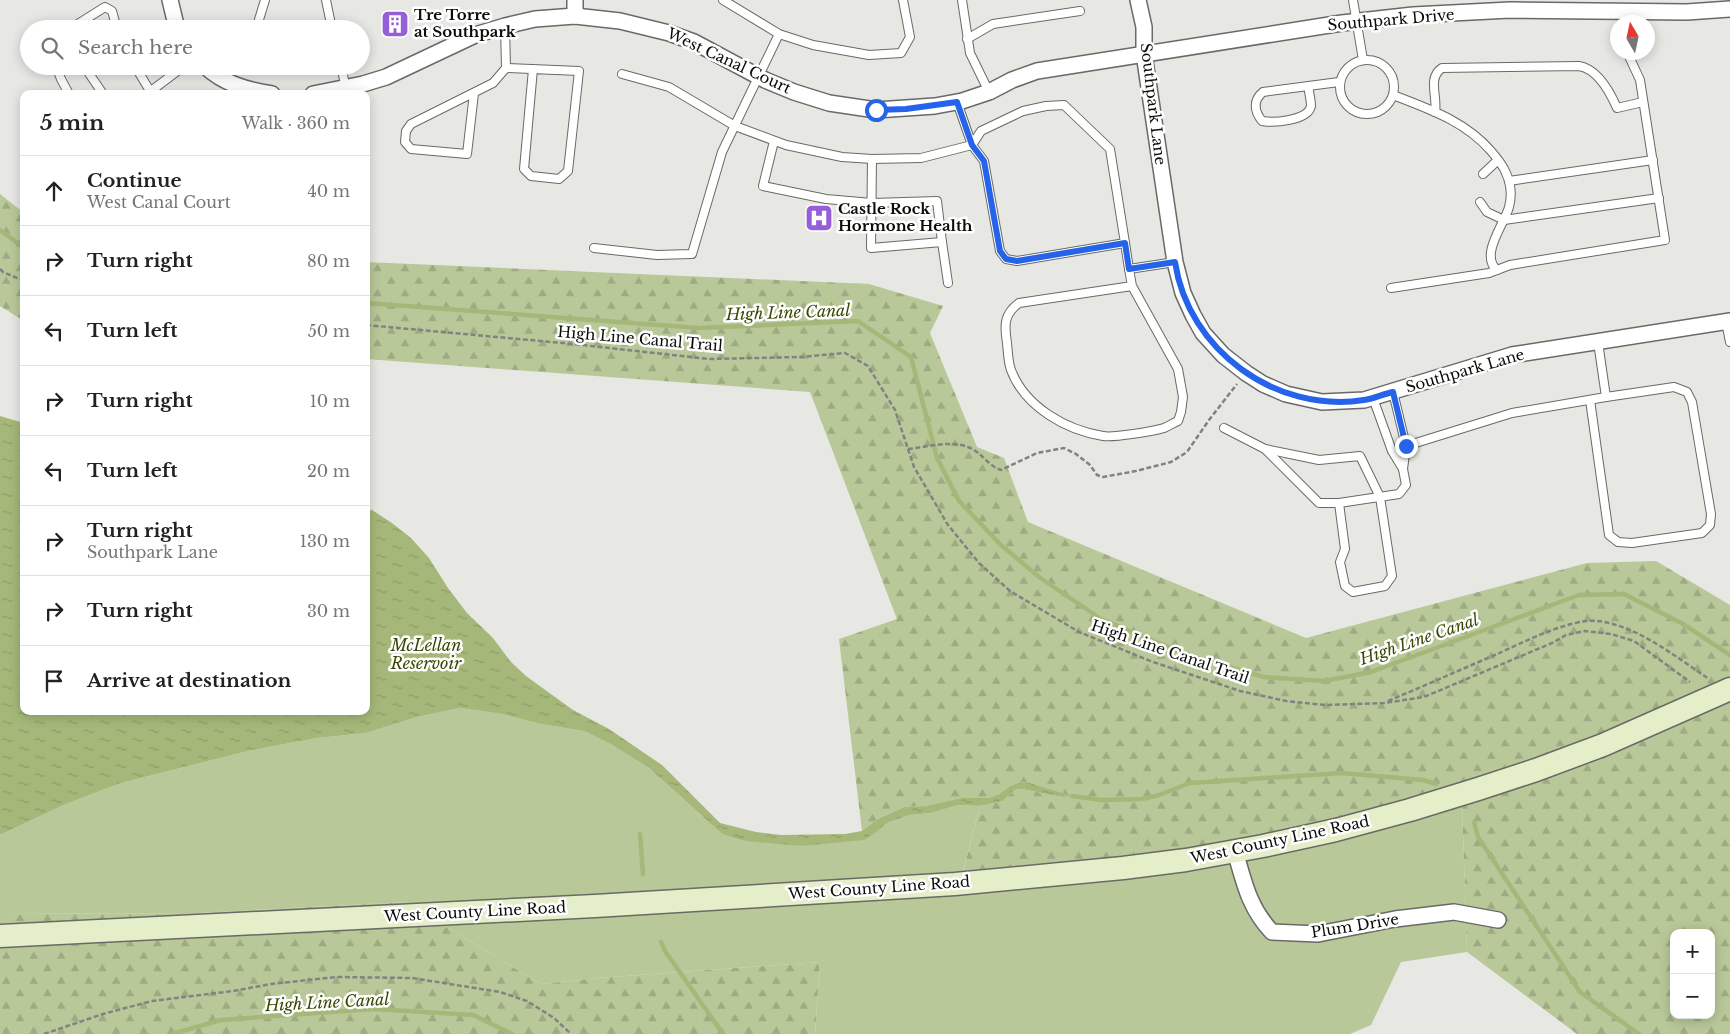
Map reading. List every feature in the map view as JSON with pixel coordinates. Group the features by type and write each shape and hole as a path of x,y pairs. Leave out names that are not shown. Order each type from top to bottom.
{"main road":[{"name":"West County Line Road","path":"0,936 595,906 955,884 1186,860 1336,830 1419,807 1528,773 1603,745 1728,690"}],"street":[{"path":"170,0 175,20"},
{"path":"575,0 575,16"},
{"name":"Southpark Lane","path":"1138,0 1144,27 1144,54 1175,262 1183,293 1204,333 1223,355 1263,384 1286,394 1322,402 1364,400 1512,355 1728,321"},
{"name":"Southpark Drive","path":"1650,15 1730,9"},
{"name":"Southpark Drive","path":"1144,54 1357,21 1413,15 1510,10 1610,16"},
{"name":"West Canal Court","path":"349,90 386,77 475,35 536,19 575,16 620,20 669,33 694,42 759,77 808,96 829,103 876,110 906,109 957,102 989,92 1012,80 1037,71 1144,54"},
{"path":"215,75 234,85 251,90"},
{"name":"Plum Drive","path":"1235,851 1250,903 1261,921 1272,932 1318,934 1395,919 1454,912 1498,920"}],"lane":[{"path":"259,20 265,0"},
{"path":"326,0 330,20"},
{"path":"723,0 779,34 813,45 869,55 901,53 910,38 903,0"},
{"path":"962,0 970,53 989,92"},
{"path":"1353,0 1363,60"},
{"path":"85,20 105,7 112,11 114,20"},
{"path":"967,39 993,24 1080,11"},
{"path":"474,93 467,154 411,149 405,142 406,132 412,124 493,83 506,68 505,26"},
{"path":"594,248 657,255 692,254 722,152 779,34"},
{"path":"1363,60 1372,60 1380,63 1392,77 1394,86 1390,103 1383,110 1374,114 1356,113 1348,108 1339,92 1342,74 1348,67 1363,60"},
{"path":"1390,288 1489,273 1510,265 1665,240 1640,80 1631,60"},
{"path":"1435,112 1434,78 1436,72 1442,68 1586,67 1592,70 1610,93 1617,108 1643,102"},
{"path":"506,68 533,69 578,71 568,171 559,179 531,176 524,169 533,69"},
{"path":"622,74 669,87 735,126 774,141 842,157 872,160 921,158 972,145 982,131 1023,112 1046,106 1064,105 1110,149 1132,286 1178,369 1183,397 1178,421 1164,428 1106,437 1075,428 1041,410 1015,378 1010,368 1005,329 1010,310 1020,303 1132,286"},
{"path":"59,75 67,90"},
{"path":"90,75 100,90"},
{"path":"140,75 148,90"},
{"path":"154,90 173,75"},
{"path":"343,75 346,90"},
{"path":"1308,86 1311,106 1307,113 1301,117 1269,122 1262,121 1256,114 1255,106 1258,96 1263,92 1308,86 1340,82"},
{"path":"1393,95 1460,124 1480,139 1506,171 1511,197 1509,208 1494,241 1490,255 1497,270"},
{"path":"957,102 972,145 984,161 1000,251 1006,259 1017,261 1125,243"},
{"path":"774,141 763,186 826,199 872,203 937,201 948,283"},
{"path":"872,160 871,248 942,242"},
{"path":"1483,174 1498,160"},
{"path":"1509,181 1653,160"},
{"path":"1480,202 1487,212 1504,220 1659,198"},
{"path":"1129,269 1175,262"},
{"path":"1728,321 1730,342"},
{"path":"1598,342 1606,397"},
{"path":"1406,446 1512,414 1606,397 1674,388 1687,392 1692,402 1711,514 1710,525 1702,533 1632,543 1618,542 1609,535 1590,400"},
{"path":"1264,449 1319,503 1339,504 1399,494 1406,485 1403,469 1406,446 1393,392"},
{"path":"1373,398 1392,451 1403,469"},
{"path":"1224,428 1264,449 1319,460 1360,456 1380,497 1392,576 1384,586 1353,592 1345,586 1340,562 1345,549 1339,504"}],"path":[{"path":"0,269 20,279"},
{"name":"High Line Canal Trail","path":"370,326 709,358 801,357 845,353 868,366 895,410 914,467 948,525 979,563 1010,591 1079,632 1153,662 1240,690 1277,699 1325,705 1384,702 1424,697 1552,643 1566,635 1585,631 1611,634 1634,641 1690,682"},
{"path":"908,449 941,444"},
{"path":"1384,702 1547,632 1591,621 1600,621 1654,642 1728,690"},
{"path":"44,1034 103,1014 152,1001 336,977 412,978 500,992 527,1001 554,1018 571,1034"}],"green space":[{"path":"0,194 20,210 20,318 0,306"},
{"path":"370,262 869,284 943,306 930,333 977,447 1004,458 1028,522 1306,638 1587,563 1656,561 1730,605 1730,1034 1577,1034 1467,952 1462,805 1384,829 1157,876 958,891 980,806 1003,801 1014,790 1022,789 1062,797 1071,796 1030,783 1020,782 991,798 961,798 925,806 904,807 876,820 862,831 839,639 897,619 810,392 370,359"},
{"path":"460,708 502,714 540,724 584,731 612,745 649,768 722,834 801,846 878,831 887,823 910,815 931,813 958,805 980,806 958,890 1157,876 1235,860 1462,805 1467,952 1401,962 1371,1025 1350,1034 815,1034 820,962 598,978 541,984 406,902 199,913 0,914 0,835 66,804 121,783 248,751 317,738 366,733 417,717"},
{"path":"406,902 541,984 598,978 820,962 815,1034 0,1034 0,914 199,913"}],"water":[{"name":"McLellan Reservoir","path":"0,416 20,422 20,715 370,715 370,510 392,523 411,538 429,558 467,613 493,638 511,662 526,676 573,710 609,729 662,765 720,823 756,832 781,835 845,834 862,831 876,820 904,807 925,806 961,798 990,798 1020,782 1030,783 1072,796 1062,797 1022,789 1014,790 1003,801 980,806 958,805 931,813 910,815 887,823 864,840 801,846 746,841 722,834 649,768 612,745 584,731 540,724 502,714 460,708 417,717 366,733 317,738 248,751 121,783 66,804 0,835"}],"waterway":[{"name":"High Line Canal","path":"0,230 20,245"},
{"name":"High Line Canal","path":"370,303 699,328 858,321 911,357 937,458 959,501 1001,545 1039,577 1101,619 1190,656 1264,677 1324,681 1371,672 1579,595 1624,594 1683,624 1730,655"},
{"path":"1072,796 1101,800 1142,799 1159,795 1190,783 1342,773 1423,780 1436,784"},
{"path":"1474,822 1478,837 1580,992 1639,1034"},
{"path":"640,834 643,874"},
{"path":"661,942 665,951 723,1034"},
{"name":"High Line Canal","path":"172,1034 221,1020 373,1009 473,1015 512,1034"}],"place":[{"name":"Tre Torre at Southpark","path":"395,24"},
{"name":"Castle Rock Hormone Health","path":"819,218"}],"route":[{"path":"876,110 906,109 957,102 972,145 984,161 1000,251 1006,259 1017,261 1125,243 1129,269 1175,262 1183,293 1193,315 1204,333 1223,355 1263,384 1286,394 1322,402 1364,400 1393,392 1406,446"}]}
